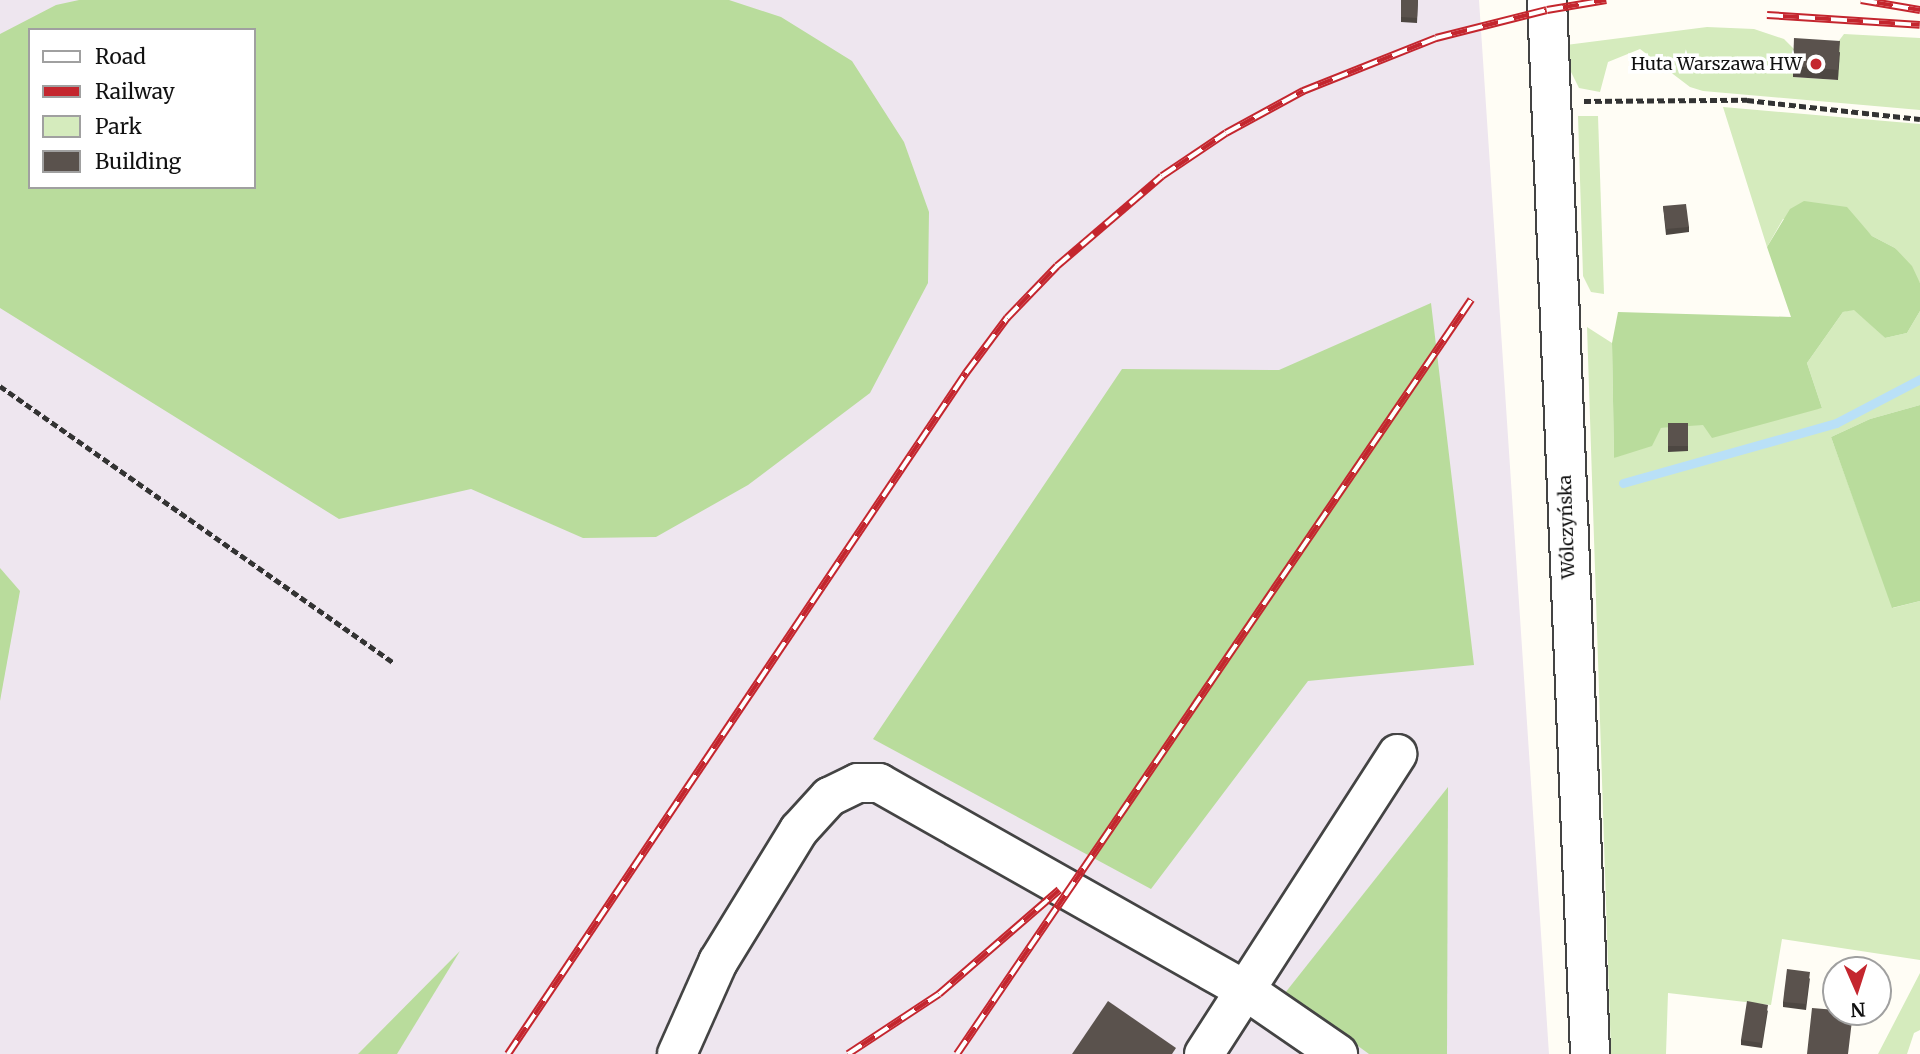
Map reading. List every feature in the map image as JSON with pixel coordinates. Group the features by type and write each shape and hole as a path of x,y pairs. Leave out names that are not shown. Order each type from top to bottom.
{"street":[{"name":"Wólczyńska","path":"1546,0 1590,1054"},
{"path":"1204,1054 1397,754"},
{"path":"677,1054 718,962 799,830 829,796 858,783 879,783 1245,990 1338,1054"}],"path":[{"path":"1552,101 1747,100 1920,119"},
{"path":"0,386 393,662"}],"shaded area":[{"path":"0,0 1479,0 1549,1054 0,1054"}],"green space":[{"path":"79,0 729,0 781,17 852,61 904,142 929,212 928,283 870,393 748,485 656,537 583,538 471,489 339,519 0,308 0,34 56,5"},
{"path":"1707,27 1754,29 1784,39 1794,49 1793,77 1837,80 1838,42 1844,34 1920,38 1920,110 1703,91 1690,87 1640,49 1608,62 1600,92 1579,88 1570,70 1566,45"},
{"path":"1723,107 1920,124 1920,283 1895,248 1872,236 1859,222 1783,219 1767,247"},
{"path":"1578,116 1598,116 1604,294 1591,292 1583,276"},
{"path":"1804,201 1847,207 1872,236 1895,248 1912,266 1920,283 1920,311 1907,333 1885,338 1854,310 1843,312 1807,363 1822,408 1712,438 1703,425 1661,428 1652,446 1614,458 1612,343 1618,312 1791,317 1767,247 1790,209"},
{"path":"1431,303 1474,665 1308,681 1151,889 873,739 1122,369 1279,370"},
{"path":"1854,309 1885,338 1907,333 1920,311 1920,405 1870,419 1831,437 1893,608 1920,601 1920,960 1782,939 1771,1005 1668,993 1666,1054 1611,1054 1587,327 1612,343 1614,458 1661,428 1822,408 1807,363 1843,312"},
{"path":"1920,405 1920,601 1892,608 1831,437 1870,419"},
{"path":"0,568 20,591 0,701"},
{"path":"1448,787 1447,1054 1369,1054 1285,993"},
{"path":"460,951 397,1054 358,1054"},
{"path":"1920,973 1920,1030 1914,1033 1907,1054 1878,1054"}],"building":[{"path":"1401,0 1418,0 1417,18 1401,17"},
{"name":"Huta Warszawa HW","path":"1794,38 1840,41 1838,70 1793,66"},
{"path":"1686,204 1689,227 1666,229 1663,206"},
{"path":"1668,423 1688,423 1688,446 1668,446"},
{"path":"1787,969 1810,972 1806,1004 1783,1002"},
{"path":"1108,1001 1176,1048 1172,1054 1072,1054"},
{"path":"1747,1001 1768,1005 1762,1043 1741,1040"},
{"path":"1812,1008 1822,1009 1822,1026 1851,1026 1848,1054 1807,1054"}],"waterway":[{"path":"1623,483 1836,423 1920,379"}],"railway":[{"path":"508,1054 966,373 1007,318 1057,266 1162,176 1226,133 1303,91 1436,38 1547,10 1606,0"},
{"path":"1861,0 1920,10"},
{"path":"1767,15 1920,25"},
{"path":"957,1054 1471,300"},
{"path":"848,1054 939,994 1059,890"}],"place":[{"name":"Huta Warszawa HW","path":"1816,64"}]}
